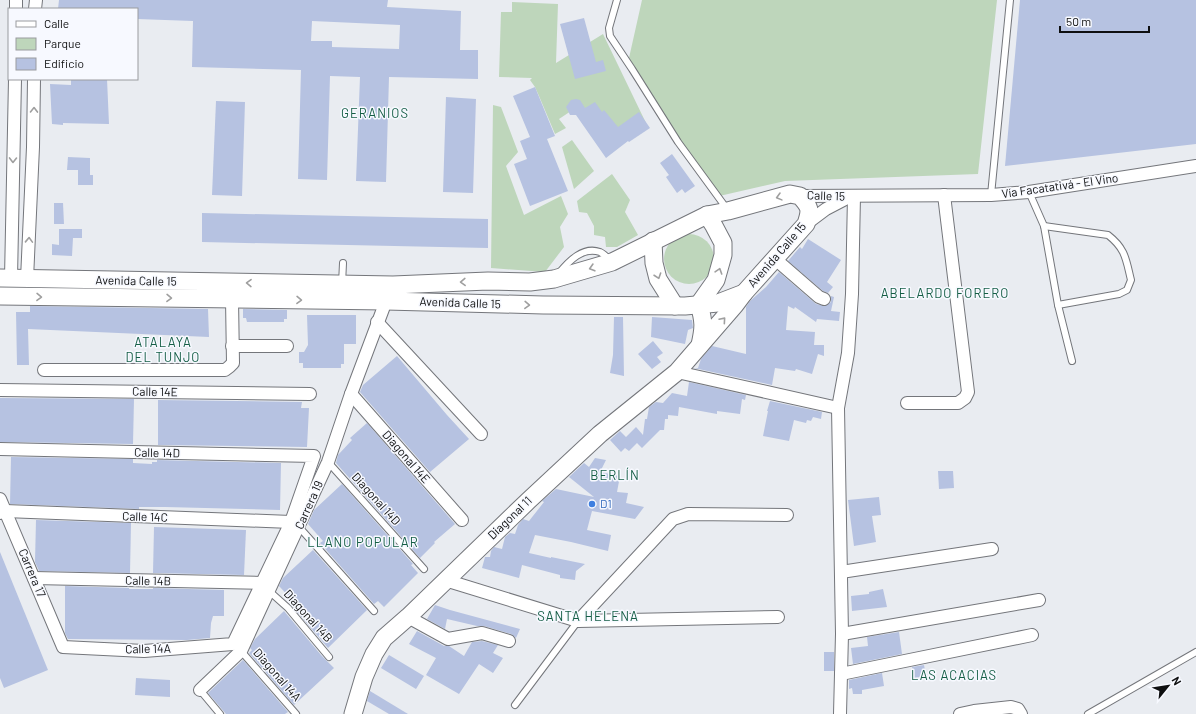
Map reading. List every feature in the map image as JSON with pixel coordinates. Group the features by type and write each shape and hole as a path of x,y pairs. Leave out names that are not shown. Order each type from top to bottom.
{"main road":[{"name":"Avenida Calle 15","path":"0,296 386,301 543,305 676,306 718,303 744,293 806,224 810,213 809,205 800,196 790,194 728,211 707,215 612,262 554,279 530,282 488,281 393,285 13,278"},
{"path":"699,304 716,280 723,255 723,243 707,215"},
{"path":"653,241 654,262 658,279 676,306"},
{"name":"Diagonal 11","path":"353,714 364,676 374,654 384,638 408,617 445,580 600,434 677,372 744,293"},
{"name":"Diagonal 11","path":"699,304 704,329 700,345"}],"street":[{"path":"13,278 15,80"},
{"path":"13,278 33,147 34,80"},
{"name":"Vía Facatativá - El Vino","path":"852,196 991,195 1028,192 1196,166"},
{"path":"907,403 958,403 965,398 968,392 944,195"},
{"name":"Calle 15","path":"800,196 852,196"},
{"path":"840,714 842,634 838,408 848,353 852,294 852,196"},
{"name":"Calle 15","path":"806,224 826,209 852,196"},
{"path":"774,258 819,297 824,299"},
{"path":"44,370 225,370 233,363 232,299"},
{"name":"Carrera 19","path":"295,524 328,462 351,394 386,301"},
{"path":"377,322 480,434"},
{"path":"232,346 287,346"},
{"path":"677,372 838,408"},
{"name":"Calle 14E","path":"0,390 310,394"},
{"name":"Diagonal 14E","path":"351,394 462,520"},
{"name":"Calle 14D","path":"0,449 314,456 295,524"},
{"name":"Carrera 17","path":"0,499 2,512 34,578 63,647"},
{"name":"Calle 14C","path":"2,512 295,524"},
{"path":"578,621 673,519 688,514 787,515"},
{"path":"200,690 237,648 295,524"},
{"path":"841,572 992,549"},
{"name":"Calle 14B","path":"34,578 265,587"},
{"path":"445,580 578,621 778,617"},
{"path":"842,634 1039,600"},
{"path":"408,617 448,639 482,633 509,641"},
{"path":"841,674 1032,635"},
{"name":"Calle 14A","path":"63,647 144,651 237,648"},
{"path":"960,714 1012,707 1018,709 1021,714"}],"lane":[{"path":"617,0 609,28 610,36 678,142 728,211"},
{"path":"991,195 1010,0"},
{"path":"1028,192 1044,226 1058,305 1072,361"},
{"path":"1044,226 1108,235 1116,241 1124,252 1131,280 1126,290 1118,294 1058,305"},
{"path":"342,284 343,263"},
{"name":"Diagonal 14D","path":"328,462 424,569"},
{"path":"295,524 374,612"},
{"name":"Diagonal 14B","path":"265,587 288,608 329,657"},
{"path":"516,705 578,621"},
{"name":"Diagonal 14A","path":"237,648 296,714"},
{"path":"1088,714 1196,652"},
{"path":"200,690 220,714"}],"green space":[{"path":"642,0 997,0 978,174 785,181 715,197 629,58"},
{"path":"512,2 558,4 556,63 603,34 646,123 621,142 587,113 580,105 559,119 566,128 555,134 535,87 530,80 532,78 499,77 501,12 512,12"},
{"path":"493,105 501,107 518,152 506,166 524,215 561,196 568,214 560,227 564,247 545,272 491,268"},
{"path":"572,140 594,171 574,189 562,147"},
{"path":"612,174 630,200 625,212 638,235 617,247 606,247 605,237 594,235 594,226 587,213 579,212 577,201"},
{"path":"694,234 699,235 707,241 713,249 713,269 707,277 699,283 684,284 679,283 671,277 665,269 664,254 665,249 671,241 679,235"}],"building":[{"path":"59,0 388,0 387,7 461,11 460,50 478,50 478,79 389,77 386,182 356,181 360,77 330,76 327,180 298,179 301,70 192,67 193,21 138,19 138,8 58,8","holes":["312,21 400,25 399,49 332,47 332,41 311,41"]},
{"path":"1020,0 1196,0 1196,144 1005,166"},
{"path":"584,18 596,62 603,60 606,71 575,79 560,24"},
{"path":"71,80 107,80 109,124 52,124 50,84 71,85"},
{"path":"535,87 555,136 547,139 568,191 530,206 514,164 527,159 520,141 530,137 513,96"},
{"path":"446,97 476,99 473,193 443,192"},
{"path":"571,100 580,100 585,108 595,102 602,112 604,110 618,127 639,112 650,128 629,142 628,141 606,158 576,115 570,115 566,107"},
{"path":"216,101 245,102 242,196 212,195"},
{"path":"672,154 695,186 685,193 682,189 677,193 666,177 669,175 660,163"},
{"path":"68,157 90,158 90,175 93,175 93,185 78,185 78,170 67,170"},
{"path":"54,203 63,203 64,224 54,224"},
{"path":"202,213 488,219 488,248 202,242"},
{"path":"59,229 82,229 82,238 73,238 72,256 52,255 52,244 59,245"},
{"path":"808,239 841,260 827,282 833,287 828,293 823,291 788,261 800,247 802,249"},
{"path":"779,272 816,304 825,306 831,302 831,296 834,297 831,311 840,312 839,321 817,319 816,322 795,307 794,309 788,306 786,330 815,332 814,345 824,345 824,356 818,354 812,374 796,369 795,371 775,368 772,385 694,368 698,368 701,359 712,346 746,354 746,307 750,301 766,287"},
{"path":"30,306 208,309 209,337 28,329 29,365 17,365 16,312 30,312"},
{"path":"243,309 287,310 287,319 284,319 284,322 247,322 246,318 243,318"},
{"path":"307,315 356,315 356,344 344,344 344,364 341,364 341,368 303,368 303,363 299,363 299,352 304,352 308,345"},
{"path":"614,317 623,317 624,376 610,373 613,355"},
{"path":"652,317 692,320 693,328 688,330 685,344 651,337"},
{"path":"653,341 663,353 657,357 661,362 652,369 638,354"},
{"path":"397,356 469,439 430,472 360,392 363,385"},
{"path":"689,382 746,395 745,400 742,399 740,414 717,411 717,414 679,407 678,416 668,415 668,419 665,419 664,430 660,430 642,448 637,443 629,451 625,448 621,452 610,440 620,431 626,437 636,427 643,435 645,419 647,419 649,407 656,402 663,403 672,393 687,396"},
{"path":"0,398 134,399 133,444 0,442"},
{"path":"158,400 302,402 301,408 309,408 307,447 158,445"},
{"path":"770,401 822,412 821,419 813,417 811,421 807,420 806,423 794,420 789,441 763,436"},
{"path":"367,423 455,524 434,542 435,543 420,558 336,463 338,455 352,440 350,438"},
{"path":"11,457 133,459 133,463 152,464 152,462 157,462 157,460 281,463 280,510 165,507 139,507 139,509 10,504"},
{"path":"595,458 606,460 600,472 620,476 617,492 628,493 626,503 644,507 635,519 592,511 587,530 611,535 608,551 535,535 529,553 585,564 576,571 575,580 560,578 560,575 522,565 519,578 482,568 485,557 490,557 491,551 494,547 502,549 505,537 510,533 515,534 518,525 523,519 529,521 544,502 542,501 556,489 594,497 569,477 584,463 589,467"},
{"path":"938,471 953,471 954,488 939,489"},
{"path":"342,484 413,564 411,565 418,573 384,607 378,601 374,604 320,543 323,541 308,524 314,510"},
{"path":"879,497 881,515 872,516 876,542 854,546 848,500"},
{"path":"36,520 131,523 130,573 39,571 35,562"},
{"path":"154,527 246,530 244,575 153,573"},
{"path":"313,550 367,610 328,648 291,605 294,602 279,586 283,578"},
{"path":"0,552 48,670 4,688 0,678"},
{"path":"65,586 129,589 153,588 224,590 224,616 213,616 210,638 187,640 68,639 65,633"},
{"path":"883,589 887,607 852,611 851,596 869,594 869,592"},
{"path":"435,605 520,629 516,638 511,634 484,626 477,626 447,619 445,629 427,619"},
{"path":"284,611 321,655 334,668 294,705 249,653 252,650 250,648 255,639"},
{"path":"417,631 444,646 449,646 464,656 472,642 482,641 498,645 493,653 503,658 493,673 479,664 459,694 426,675 436,658 409,644"},
{"path":"899,632 902,654 853,664 851,648 868,646 867,637"},
{"path":"824,652 834,652 834,671 824,671"},
{"path":"389,655 424,676 416,689 381,668"},
{"path":"243,660 288,712 285,714 226,714 208,693"},
{"path":"924,665 926,676 914,678 912,667"},
{"path":"882,673 884,686 862,690 862,694 853,694 852,688 849,689 849,680"},
{"path":"136,678 170,680 170,697 135,695"},
{"path":"370,691 408,714 389,714 367,701"}],"place":[{"name":"D1","path":"592,504"}],"district":[{"name":"GERANIOS","path":"375,113"},
{"name":"ABELARDO FORERO","path":"945,293"},
{"name":"ATALAYA DEL TUNJO","path":"163,350"},
{"name":"BERLÍN","path":"615,475"},
{"name":"LLANO POPULAR","path":"363,542"},
{"name":"SANTA HELENA","path":"588,616"},
{"name":"LAS ACACIAS","path":"954,675"}]}
